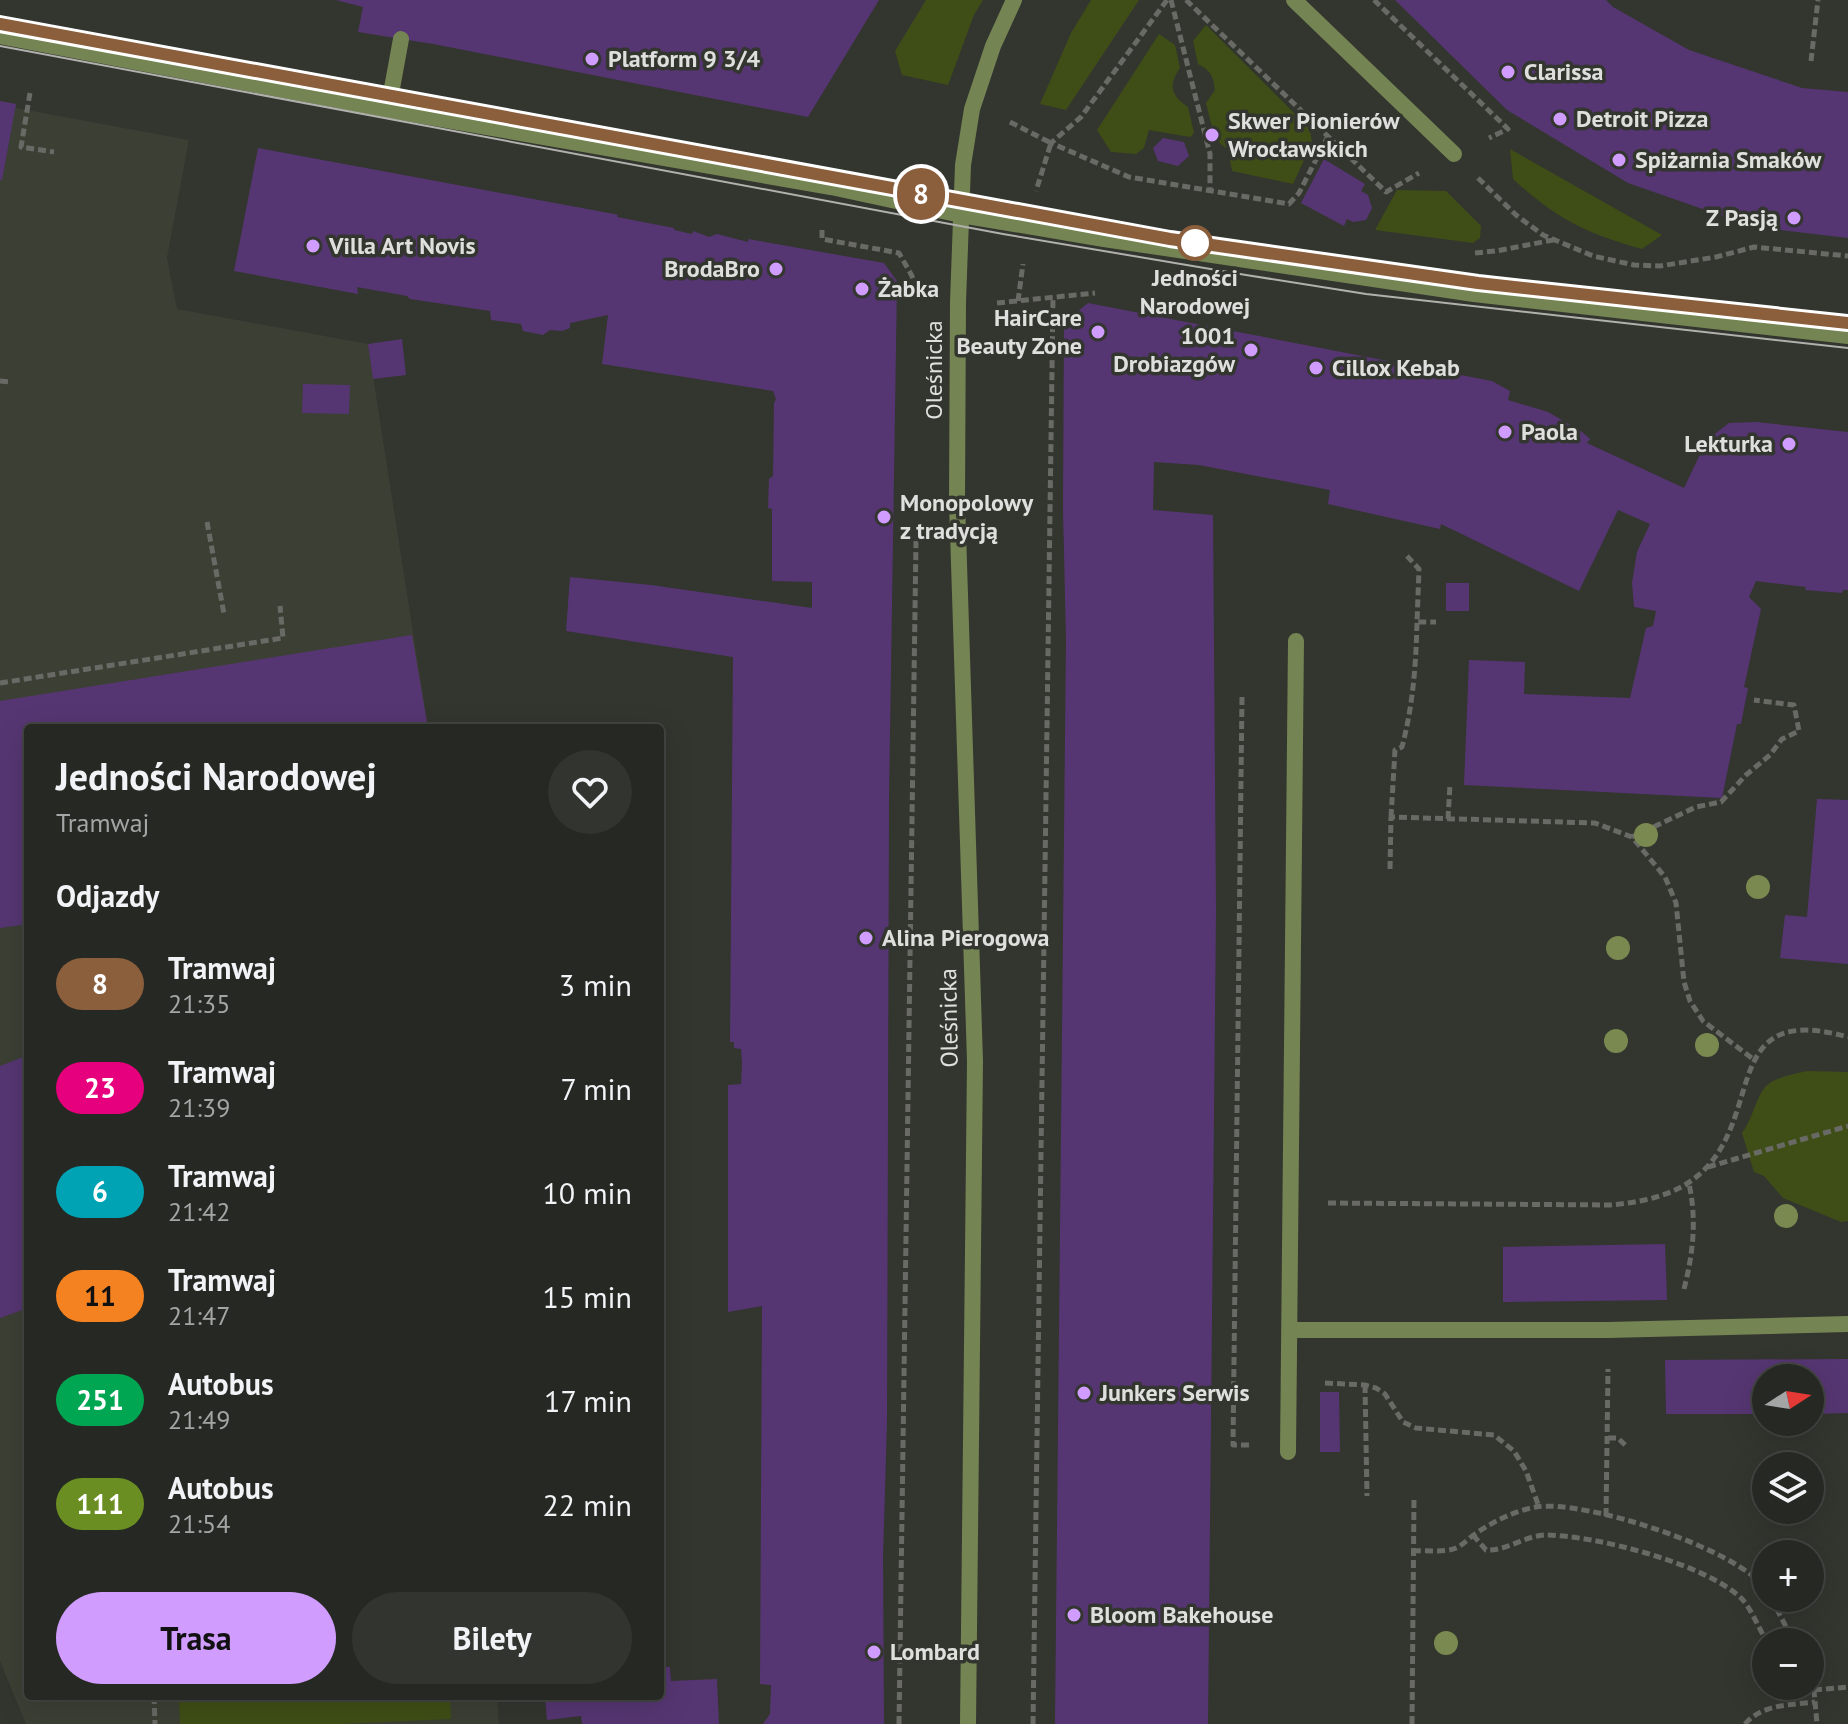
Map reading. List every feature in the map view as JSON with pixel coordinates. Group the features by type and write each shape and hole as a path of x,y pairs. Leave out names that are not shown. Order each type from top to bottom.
{"street":[{"name":"Oleśnicka","path":"968,1724 975,1061 957,501 961,215 963,165 972,109 993,46 1014,0"},
{"path":"1294,0 1454,154"},
{"path":"0,36 388,110 831,187 961,215 1351,277 1848,336"},
{"path":"388,110 401,39"},
{"path":"1288,1449 1296,641"},
{"path":"1289,1330 1608,1330 1848,1324"}],"path":[{"path":"1037,181 1051,143 1081,117 1169,0"},
{"path":"1169,0 1210,154 1210,190"},
{"path":"1009,121 1129,177 1289,204 1299,193 1327,138 1186,0"},
{"path":"1374,0 1508,129"},
{"path":"1811,61 1818,0"},
{"path":"30,93 21,147 54,152"},
{"path":"1454,154 1516,215 1553,240 1593,256 1634,265 1660,266 1754,247 1848,256"},
{"path":"822,230 822,239 899,253 912,276 920,301"},
{"path":"1018,301 1022,269"},
{"path":"984,305 1095,293"},
{"path":"1033,1724 1053,298"},
{"path":"0,381 12,382"},
{"path":"207,522 224,614"},
{"path":"899,1724 916,535"},
{"path":"1390,869 1395,750 1402,747 1416,683 1419,569 1407,556"},
{"path":"0,683 283,638 280,606"},
{"path":"1417,622 1436,622"},
{"path":"1242,697 1233,1445 1288,1449"},
{"path":"1632,837 1696,807 1721,802 1770,755 1782,739 1799,731 1794,705 1754,700"},
{"path":"1448,819 1450,784"},
{"path":"1391,817 1595,823 1632,837 1665,877 1676,903 1684,982 1690,1001 1703,1021 1753,1059"},
{"path":"1291,1202 1640,1203 1689,1184 1707,1167 1735,1118 1753,1059 1767,1041 1791,1030 1808,1028 1848,1037"},
{"path":"1707,1167 1848,1126"},
{"path":"1682,1300 1694,1239 1693,1201 1689,1184"},
{"path":"1606,1516 1608,1330"},
{"path":"1288,1382 1365,1385 1385,1394 1403,1422 1416,1428 1494,1435 1514,1451 1526,1471 1539,1507"},
{"path":"1365,1385 1367,1496"},
{"path":"1608,1438 1618,1438 1627,1447"},
{"path":"1412,1724 1414,1497"},
{"path":"1413,1551 1454,1549 1506,1516 1539,1507 1606,1516 1656,1530 1714,1551 1752,1577"},
{"path":"1473,1535 1486,1550 1500,1551 1541,1535 1599,1539 1675,1563 1715,1581 1742,1599 1759,1628"},
{"path":"1824,1689 1848,1687"},
{"path":"154,1700 155,1724"},
{"path":"1745,1724 1767,1709 1815,1702 1817,1724"}],"shaded area":[{"path":"0,101 16,104 16,108 189,140 167,258 177,309 368,344 427,724 24,724 24,1700 497,1700 499,1724 26,1724 0,1661"}],"green space":[{"path":"926,0 983,0 974,15 948,85 902,75 895,51"},
{"path":"1091,0 1139,0 1066,110 1040,104 1071,33"},
{"path":"1206,25 1310,129 1312,143 1293,184 1232,171 1228,150 1215,139 1206,103 1215,90 1213,81 1209,72 1198,64 1193,41"},
{"path":"1159,34 1175,45 1180,68 1173,90 1188,107 1194,133 1190,137 1149,130 1144,148 1136,154 1111,152 1097,130"},
{"path":"1510,149 1662,235 1642,249 1604,237 1558,215 1513,179"},
{"path":"1397,190 1446,191 1481,226 1480,238 1473,243 1375,230"},
{"path":"1807,1071 1848,1072 1848,1221 1841,1222 1783,1198 1764,1176 1754,1172 1742,1133 1765,1087 1779,1078"},
{"path":"179,1700 450,1700 451,1719 339,1724 180,1724"}],"building":[{"path":"336,0 879,0 808,117 358,32 363,7"},
{"path":"1395,0 1606,0 1689,50 1802,88 1848,92 1848,238 1754,227 1628,183 1507,110"},
{"path":"0,101 16,104 2,180 0,180"},
{"path":"1163,138 1184,142 1189,156 1178,166 1158,161 1153,148"},
{"path":"258,148 614,214 692,234 693,231 709,237 717,234 748,242 748,239 884,263 897,281 889,798 884,1724 763,1724 770,1714 771,1685 760,1684 762,1306 728,1312 728,1085 741,1084 742,1064 741,1049 734,1048 734,1042 730,1042 733,657 566,631 570,577 812,608 812,582 772,581 772,509 768,508 769,479 773,476 776,399 773,391 602,364 608,315 570,323 570,328 550,330 543,335 523,331 521,324 491,320 490,311 357,287 358,294 234,271"},
{"path":"1324,159 1365,184 1361,191 1368,195 1372,208 1366,220 1353,222 1347,219 1344,226 1301,203"},
{"path":"1088,303 1492,381 1510,391 1508,400 1548,412 1581,431 1590,439 1587,443 1684,488 1707,440 1729,423 1756,422 1848,432 1848,590 1842,593 1805,590 1806,587 1756,581 1749,597 1761,609 1744,687 1748,688 1741,724 1737,724 1722,798 1464,785 1469,660 1525,662 1524,694 1630,698 1646,628 1653,626 1656,611 1634,607 1632,583 1637,552 1650,524 1618,510 1579,591 1441,524 1440,529 1328,504 1330,490 1199,465 1154,462 1153,510 1213,515 1216,911 1208,1724 1055,1724 1066,639 1064,323"},
{"path":"402,339 406,375 373,379 368,344"},
{"path":"303,384 350,385 349,414 302,413"},
{"path":"1446,583 1469,583 1469,611 1446,611"},
{"path":"412,635 427,724 24,724 24,925 0,928 0,701"},
{"path":"1817,799 1848,800 1848,964 1780,958 1785,915 1807,917"},
{"path":"24,1057 24,1309 0,1318 0,1066"},
{"path":"1665,1244 1667,1300 1503,1302 1503,1247"},
{"path":"1848,1359 1848,1413 1824,1414 1824,1364 1752,1364 1752,1414 1666,1414 1665,1360"},
{"path":"1320,1392 1339,1392 1340,1452 1320,1452"},
{"path":"664,1667 670,1667 671,1681 717,1679 719,1724 582,1724 581,1716 547,1720 545,1700 664,1700"}],"tram line":[{"path":"0,24 1170,239 1478,283 1848,323"},
{"name":"8","path":"0,24 1170,239 1478,283 1848,323"},
{"path":"0,46 1003,234 1246,275 1366,294 1848,348"}],"place":[{"name":"Platform 9 3/4","path":"592,59"},
{"name":"Clarissa","path":"1508,72"},
{"name":"Detroit Pizza","path":"1560,119"},
{"name":"Skwer Pionierów Wrocławskich","path":"1212,135"},
{"name":"Spiżarnia Smaków","path":"1619,160"},
{"name":"Z Pasją","path":"1794,218"},
{"name":"Jedności Narodowej","path":"1195,243"},
{"name":"Villa Art Novis","path":"313,246"},
{"name":"BrodaBro","path":"776,269"},
{"name":"Żabka","path":"862,289"},
{"name":"HairCare Beauty Zone","path":"1098,332"},
{"name":"1001 Drobiazgów","path":"1251,350"},
{"name":"Cillox Kebab","path":"1316,368"},
{"name":"Paola","path":"1505,432"},
{"name":"Lekturka","path":"1789,444"},
{"name":"Monopolowy z tradycją","path":"884,517"},
{"name":"Alina Pierogowa","path":"866,938"},
{"name":"Junkers Serwis","path":"1084,1393"},
{"name":"Bloom Bakehouse","path":"1074,1615"},
{"name":"Lombard","path":"874,1652"}]}
